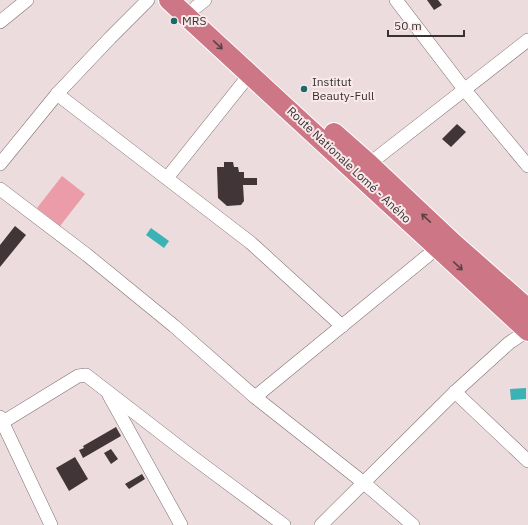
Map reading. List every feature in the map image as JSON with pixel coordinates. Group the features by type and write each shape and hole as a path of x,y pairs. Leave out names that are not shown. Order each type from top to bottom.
{"highway":[{"name":"Route Nationale Lomé - Aného","path":"169,0 528,331"},
{"name":"Route Nationale Lomé - Aného","path":"197,2 454,244 528,309"}],"street":[{"path":"0,22 26,0"},
{"path":"0,163 57,94 148,0"},
{"path":"396,0 464,89 528,166"},
{"path":"369,164 528,40"},
{"path":"167,178 250,74"},
{"path":"57,94 252,243 342,326"},
{"path":"0,189 87,255 174,326 255,397 364,483 413,525"},
{"path":"255,397 437,248"},
{"path":"321,525 455,392 509,343 528,331"},
{"path":"51,525 1,419 82,374 86,375 284,525"},
{"path":"106,390 181,525"},
{"path":"455,392 528,461"}],"shaded area":[{"path":"62,176 85,194 60,226 37,208"}],"water":[{"path":"151,228 169,241 164,248 146,235"},
{"path":"526,388 526,399 511,400 510,389"}],"building":[{"path":"427,0 438,0 442,5 434,10"},
{"path":"457,124 466,132 451,147 442,139"},
{"path":"224,162 233,162 234,167 238,167 239,172 244,172 244,178 257,178 257,185 243,185 244,201 241,205 227,206 218,198 217,167 224,167"},
{"path":"15,226 26,235 0,267 0,245"},
{"path":"116,427 121,436 83,458 79,450 84,448 83,446"},
{"path":"111,449 118,459 111,464 104,453"},
{"path":"75,457 88,479 69,491 56,468"},
{"path":"142,474 145,479 129,489 125,484"}],"place":[{"name":"MRS","path":"174,21"},
{"name":"Institut Beauty-Full","path":"304,89"}]}
